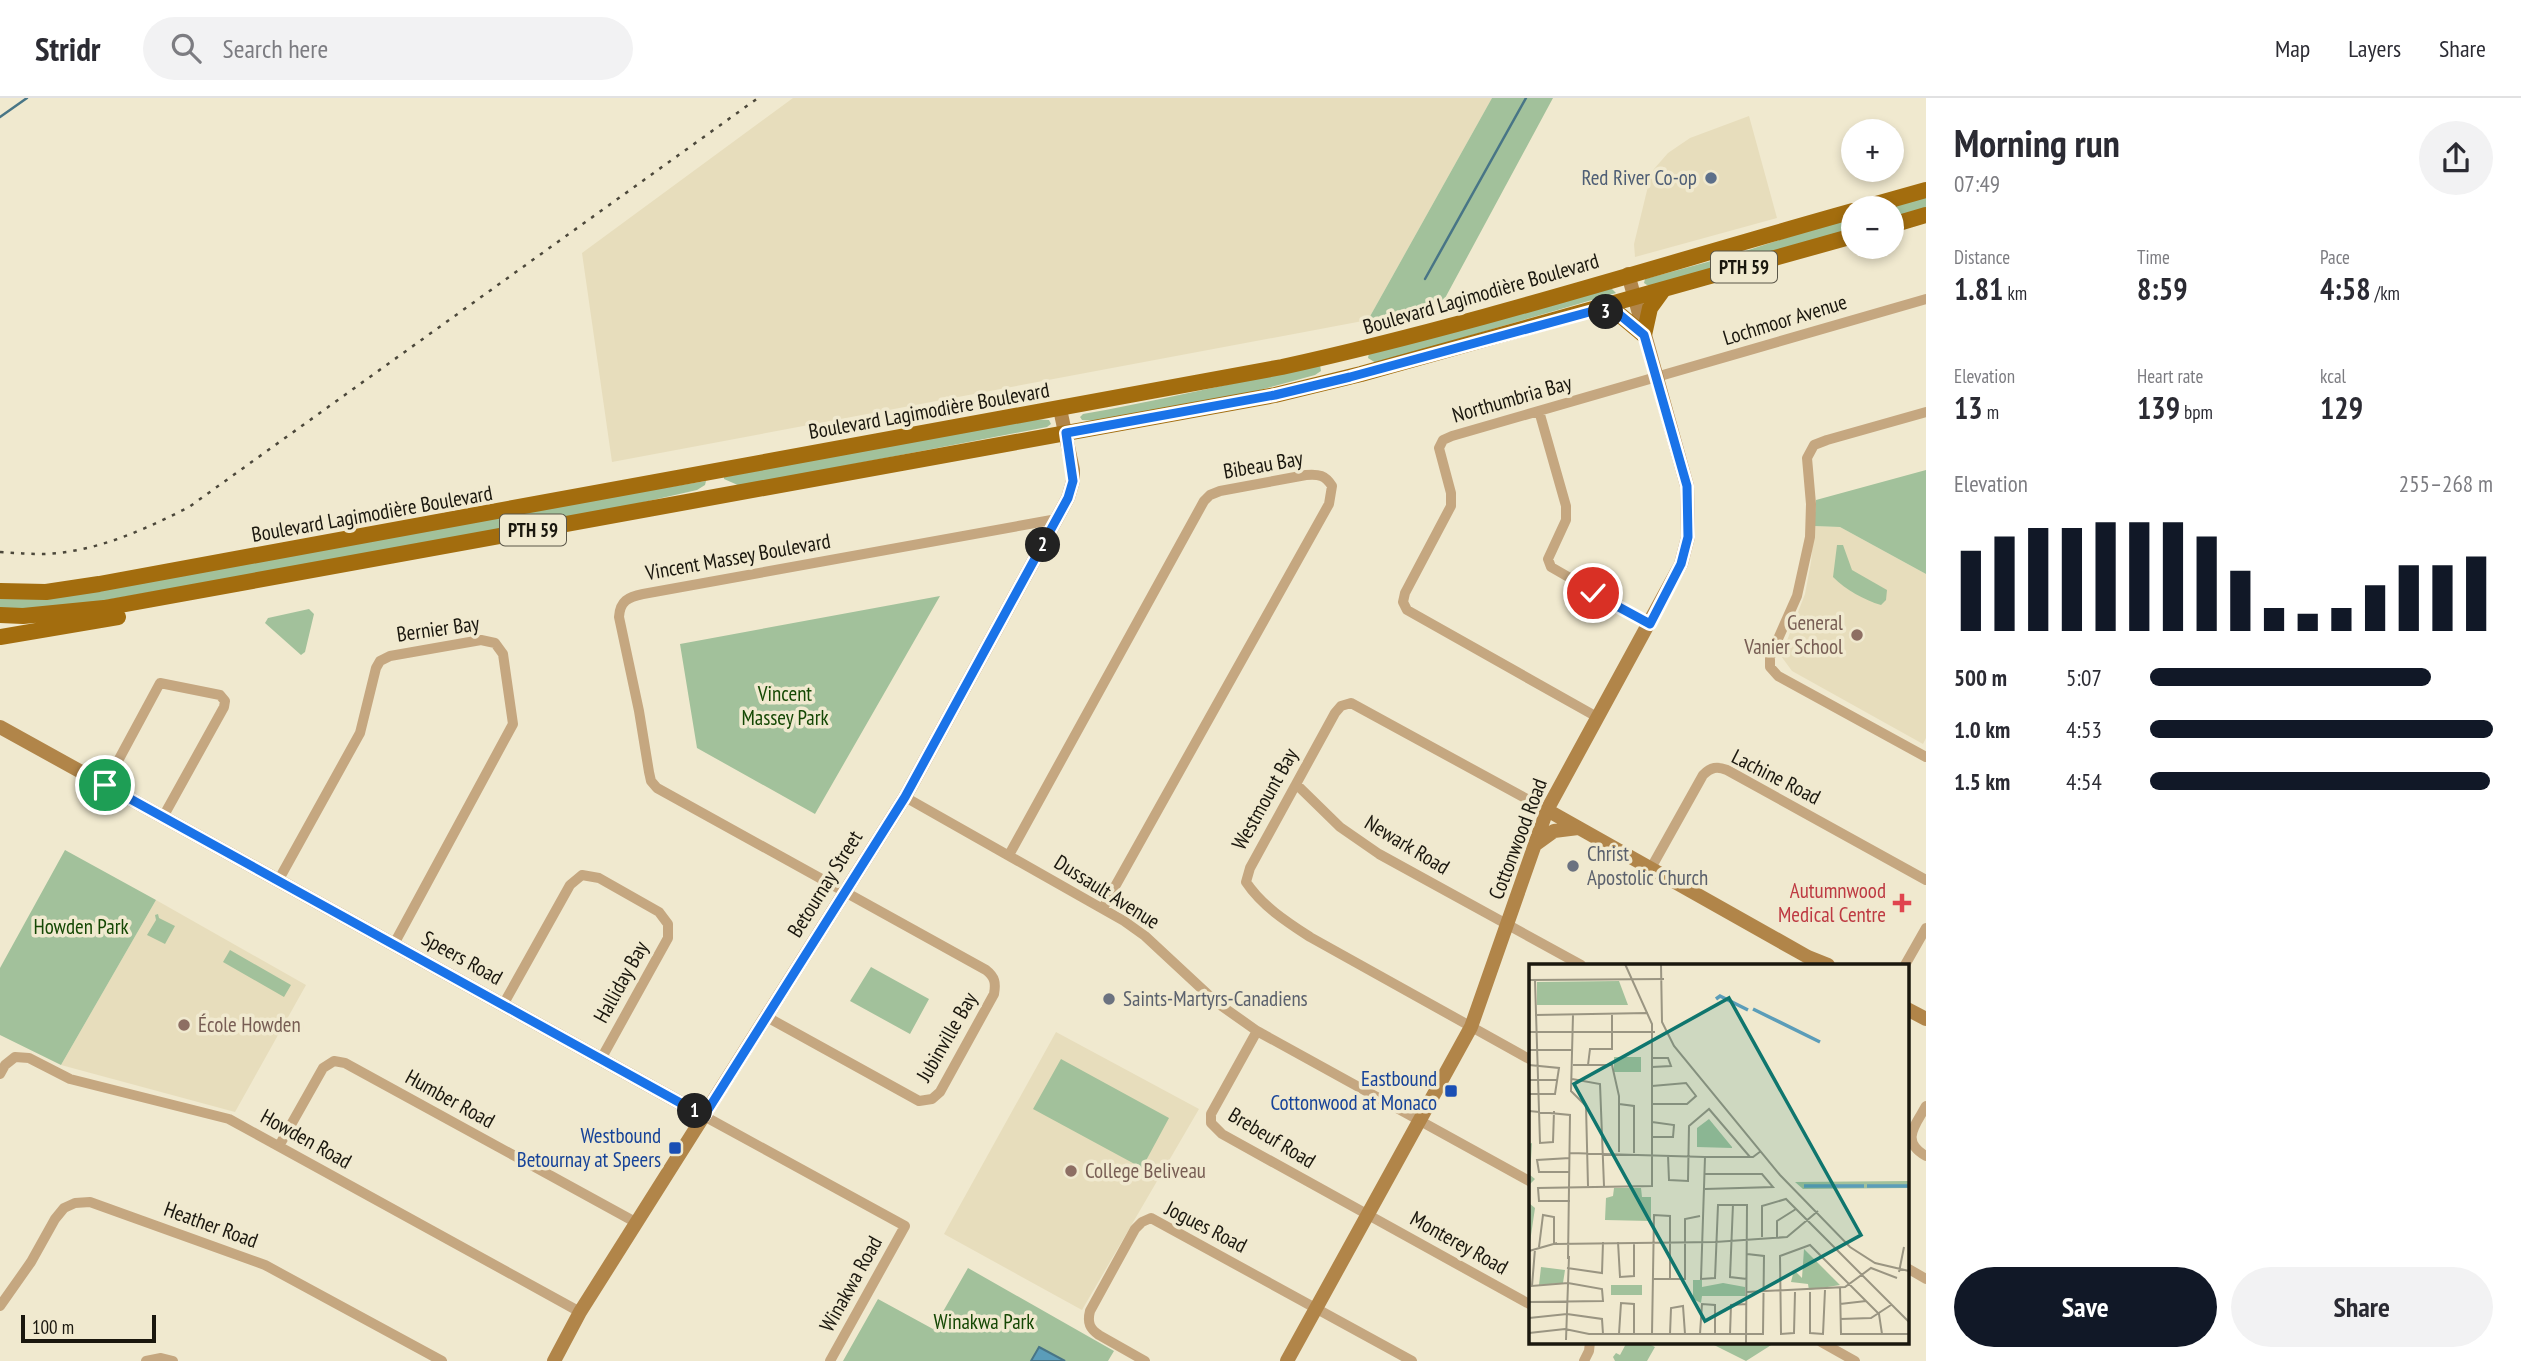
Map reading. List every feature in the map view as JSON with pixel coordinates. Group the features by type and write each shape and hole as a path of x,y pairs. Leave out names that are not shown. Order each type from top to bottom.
{"main road":[{"path":"1904,196 1926,190"},
{"name":"Boulevard Lagimodière Boulevard","path":"0,590 46,592 90,586 1200,383 1354,351 1841,214"},
{"path":"1904,221 1926,215"},
{"name":"PTH 59","path":"0,615 68,613 193,593 1275,395 1593,311 1841,239"},
{"path":"1593,311 1620,315 1644,335 1650,308 1663,290"},
{"path":"716,472 721,496"},
{"path":"0,637 160,607 193,593"}],"street":[{"name":"Cottonwood Road","path":"1287,1361 1472,1027 1547,810 1681,564 1688,537 1687,486 1629,274"},
{"name":"Lochmoor Avenue","path":"1656,378 1926,299"},
{"name":"Northumbria Bay","path":"1597,717 1413,614 1403,602 1405,593 1451,506 1451,494 1439,448 1443,440 1656,378"},
{"name":"Betournay Street","path":"554,1361 580,1312 905,797 1057,519 1073,481 1060,408"},
{"path":"1539,411 1566,506 1566,520 1548,559 1551,567 1650,624"},
{"path":"1926,412 1827,440 1814,445 1810,450 1807,458 1811,504 1810,537 1804,571 1787,624 1770,657 1770,667 1778,676 1926,757"},
{"name":"Bibeau Bay","path":"1009,855 1204,501 1220,491 1306,475 1318,474 1327,478 1332,486 1329,504 1102,908"},
{"name":"Vincent Massey Boulevard","path":"846,891 657,788 651,781 619,617 620,608 624,601 643,594 1057,519"},
{"name":"Bernier Bay","path":"278,881 360,733 380,661 390,656 481,640 495,643 503,654 513,724 394,944"},
{"path":"105,785 160,683 220,695 226,701 224,707 163,817"},
{"name":"Westmount Bay","path":"1472,1027 1282,919 1246,883 1250,869 1335,713 1341,706 1351,703 1547,810"},
{"name":"Speers Road","path":"0,727 905,1226"},
{"name":"Lachine Road","path":"1651,869 1703,775 1709,769 1718,767 1926,880"},
{"name":"Newark Road","path":"1296,783 1354,838 1579,964"},
{"name":"Dussault Avenue","path":"905,797 1102,908 1145,936 1216,1002 1258,1031 1529,1181"},
{"path":"1547,810 1806,961"},
{"path":"1535,845 1562,828 1579,828"},
{"name":"Halliday Bay","path":"503,1005 570,885 582,875 599,878 659,912 668,924 667,938 601,1059"},
{"name":"Jubinville Bay","path":"767,1017 919,1101 932,1098 940,1092 994,994 996,985 993,976 846,891"},
{"path":"1906,964 1926,928"},
{"path":"1909,1007 1926,1020"},
{"path":"1472,1027 1529,1059"},
{"name":"Brebeuf Road","path":"1258,1031 1211,1114 1211,1124 1222,1134 1368,1215"},
{"name":"Howden Road","path":"0,1074 5,1065 15,1057 29,1058 70,1079 229,1119 580,1312"},
{"name":"Humber Road","path":"279,1146 323,1068 334,1061 345,1063 637,1223"},
{"path":"1926,1106 1911,1133 1914,1148 1926,1156"},
{"name":"Heather Road","path":"0,1306 64,1208 75,1203 90,1202 265,1265 442,1361"},
{"name":"Monterey Road","path":"1368,1215 1529,1304"},
{"name":"Jogues Road","path":"1145,1361 1099,1335 1088,1323 1090,1311 1135,1229 1151,1218 1316,1308"},
{"name":"Winakwa Road","path":"830,1361 905,1226"},
{"path":"1909,1269 1926,1279"},
{"path":"1316,1308 1412,1361"},
{"path":"1584,1361 1590,1344"},
{"path":"1825,1344 1855,1361"},
{"path":"146,1361 161,1358 173,1361"}],"shaded area":[{"path":"793,98 1492,98 1368,320 612,462 582,253"},
{"path":"1749,116 1777,218 1635,257 1634,244 1654,169 1668,153 1690,138"},
{"name":"General Vanier School","path":"1814,526 1840,527 1926,574 1926,738 1923,744 1792,671 1781,656 1805,594"},
{"name":"École Howden","path":"156,900 306,985 235,1112 61,1065"},
{"name":"College Beliveau","path":"1056,1032 1199,1109 1082,1310 944,1234"}],"green space":[{"path":"1492,98 1553,98 1444,300 1368,320"},
{"path":"1926,195 1926,209 1904,215 1904,201"},
{"path":"1841,220 1841,233 1659,286 1644,283 1645,279 1733,255"},
{"path":"1599,289 1612,289 1616,293 1376,363 1368,358 1369,353"},
{"path":"1320,365 1321,371 1315,375 1245,394 1101,421 1082,420 1080,417 1083,414"},
{"path":"1031,419 1049,420 1051,424 1047,427 740,486 724,479 724,477"},
{"path":"1926,470 1926,574 1840,527 1814,526 1816,500"},
{"path":"706,481 705,485 697,490 587,515 67,607 0,609 0,596"},
{"path":"1837,545 1843,545 1852,570 1887,590 1886,600 1881,605 1856,594 1833,577"},
{"name":"Vincent Massey Park","path":"940,596 815,814 697,748 680,644"},
{"path":"309,609 314,614 305,652 301,655 265,623 268,618"},
{"name":"Howden Park","path":"65,850 156,900 61,1065 0,1035 0,968"},
{"path":"158,914 159,918 175,926 165,944 147,935 156,920 155,915"},
{"path":"230,950 291,985 284,997 223,962"},
{"path":"871,967 929,999 910,1034 850,1001"},
{"path":"1061,1059 1169,1118 1142,1168 1033,1109"},
{"name":"Winakwa Park","path":"968,1268 1114,1351 1108,1361 843,1361 878,1299 933,1329"},
{"path":"1626,1344 1649,1344 1655,1347 1647,1361 1615,1361 1613,1357 1616,1353 1620,1355"},
{"path":"1712,1344 1773,1344 1746,1361"}],"water":[{"path":"1039,1347 1065,1361 1031,1361"}],"waterway":[{"path":"0,117 27,98"},
{"path":"1425,279 1526,98"}],"railway":[{"path":"0,552 44,554 82,549 155,524 189,507 758,98"}],"place":[{"name":"Red River Co-op","path":"1711,178"},
{"name":"General Vanier School","path":"1857,635"},
{"name":"Christ Apostolic Church","path":"1573,866"},
{"name":"Autumnwood Medical Centre","path":"1902,903"},
{"name":"Saints-Martyrs-Canadiens","path":"1109,999"},
{"name":"École Howden","path":"184,1025"},
{"name":"Eastbound Cottonwood at Monaco","path":"1451,1091"},
{"name":"Westbound Betournay at Speers","path":"675,1148"},
{"name":"College Beliveau","path":"1071,1171"}],"route":[{"path":"105,785 704,1116 905,797 1068,498 1073,470 1066,433 1275,395 1593,311 1620,315 1644,335 1687,486 1688,537 1681,564 1650,624 1593,593"}]}
